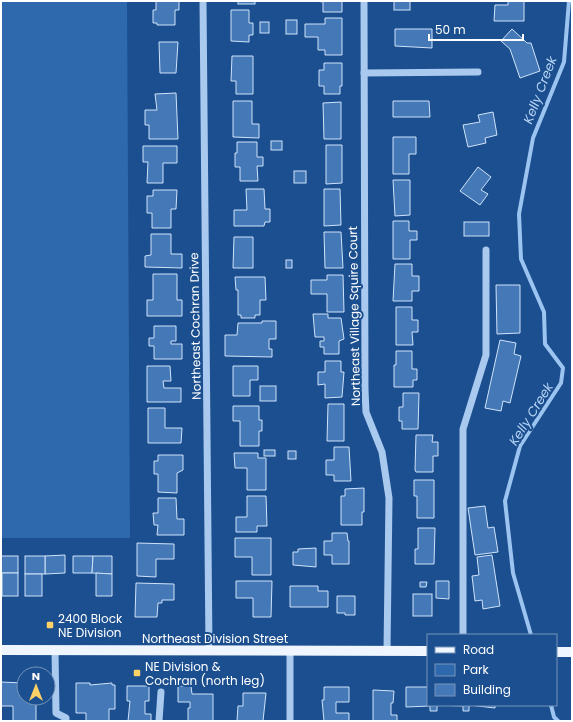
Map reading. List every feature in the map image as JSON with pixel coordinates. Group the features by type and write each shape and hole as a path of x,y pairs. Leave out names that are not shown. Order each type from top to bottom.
{"main road":[{"name":"Northeast Division Street","path":"1,650 427,652"},
{"path":"557,652 572,652"}],"street":[{"name":"Northeast Cochran Drive","path":"203,1 209,650"},
{"name":"Northeast Village Squire Court","path":"364,1 365,390 366,412 382,452 389,498 387,651"},
{"path":"364,73 478,72"},
{"path":"463,634 463,429 486,355 486,250"},
{"path":"55,650 56,713 66,718 66,721"},
{"path":"290,651 290,721"},
{"path":"159,721 161,692"}],"green space":[{"path":"1,1 127,1 130,538 1,538"}],"building":[{"path":"156,1 179,1 179,10 175,10 175,25 157,25 157,23 153,23 153,10 156,10"},
{"path":"238,1 255,1 255,4 238,4"},
{"path":"316,1 342,1 342,12 323,12 323,2"},
{"path":"394,1 410,1 410,10 394,10"},
{"path":"508,1 524,1 524,21 494,21 495,5 508,5"},
{"path":"231,10 249,10 249,23 253,23 253,35 249,35 249,42 231,41"},
{"path":"325,18 342,18 342,55 325,55 325,50 318,50 318,37 305,37 305,24 325,24"},
{"path":"286,20 297,20 297,34 286,34"},
{"path":"260,22 269,22 269,33 260,33"},
{"path":"395,29 432,29 432,48 395,46"},
{"path":"512,29 527,43 531,43 540,71 520,78 510,49 501,41"},
{"path":"159,42 178,42 176,73 160,73"},
{"path":"232,56 253,56 253,94 236,94 236,81 231,81"},
{"path":"324,63 342,63 342,86 340,86 340,94 324,94 324,86 319,86 319,70 324,70"},
{"path":"176,93 178,139 149,139 149,125 145,125 145,110 157,110 155,94"},
{"path":"233,101 252,101 252,124 259,124 259,138 233,137"},
{"path":"393,101 429,101 430,117 393,117"},
{"path":"341,102 341,139 324,139 323,103"},
{"path":"493,112 497,135 485,138 486,143 468,147 463,125 480,122 478,115"},
{"path":"393,137 416,137 416,154 409,154 409,174 393,174"},
{"path":"271,141 282,141 282,150 271,150"},
{"path":"237,142 257,142 257,157 263,157 263,166 257,166 258,181 240,181 240,167 235,167"},
{"path":"326,145 342,145 342,183 326,184"},
{"path":"143,146 177,146 177,163 163,163 163,183 147,183 148,162 143,162"},
{"path":"478,167 491,177 481,190 488,194 480,205 460,191"},
{"path":"294,171 306,171 306,183 294,183"},
{"path":"393,180 410,180 410,215 395,216"},
{"path":"246,189 264,189 265,209 270,209 270,222 265,222 264,226 234,226 234,210 247,210"},
{"path":"324,189 340,189 341,225 324,226"},
{"path":"153,190 177,190 176,209 171,209 171,228 152,228 152,213 147,213 147,196 153,196"},
{"path":"393,221 409,221 409,231 417,231 417,240 410,240 410,259 393,259"},
{"path":"464,222 489,222 489,236 464,236"},
{"path":"324,232 341,232 343,268 325,268"},
{"path":"151,234 171,234 171,254 182,254 182,268 145,267 145,256 151,255"},
{"path":"234,237 253,237 253,268 233,268"},
{"path":"286,260 292,260 292,268 286,268"},
{"path":"395,264 412,264 412,276 419,276 419,291 412,291 412,301 393,301"},
{"path":"153,274 177,274 177,300 182,300 182,316 147,316 147,300 153,300"},
{"path":"327,275 343,275 344,312 327,312 327,294 311,294 311,280 327,280"},
{"path":"235,277 265,277 266,300 260,300 260,315 255,315 255,318 241,318 241,315 238,315 238,290 236,290"},
{"path":"496,285 520,285 520,333 497,334"},
{"path":"396,307 412,307 412,320 418,320 418,332 412,332 413,345 396,345"},
{"path":"313,314 328,314 328,318 341,318 344,339 339,341 339,354 324,354 324,347 320,347 320,341 324,341 324,337 315,337"},
{"path":"262,321 276,321 276,339 269,339 269,349 272,349 272,357 225,356 225,335 237,335 238,323 262,323"},
{"path":"154,326 176,326 176,341 171,341 171,344 182,344 182,359 154,359 154,346 149,346 149,338 154,338"},
{"path":"500,340 516,343 514,354 521,356 510,403 503,401 501,411 485,408"},
{"path":"396,351 412,351 412,369 417,369 417,380 413,380 413,387 394,387 394,365 396,365"},
{"path":"325,361 341,361 341,372 344,372 342,397 325,398 325,384 318,385 318,372 325,372"},
{"path":"147,366 170,366 171,381 163,381 164,388 181,388 181,402 147,402"},
{"path":"233,366 258,366 258,380 250,380 250,396 233,396"},
{"path":"260,386 276,386 276,401 260,401"},
{"path":"403,393 419,393 418,429 402,429 402,421 399,421 399,407 403,407"},
{"path":"328,404 344,404 344,441 327,441"},
{"path":"233,406 259,406 259,420 262,420 262,431 259,431 259,446 240,446 240,421 233,421"},
{"path":"148,408 165,408 165,428 182,428 181,443 148,443"},
{"path":"416,435 433,435 432,442 438,442 438,456 433,456 433,472 416,472 415,470"},
{"path":"334,447 349,447 351,481 334,481 334,475 326,475 326,460 334,460"},
{"path":"264,450 275,450 275,456 264,456"},
{"path":"288,451 296,451 296,459 288,459"},
{"path":"234,453 258,453 258,458 266,458 266,490 247,490 247,468 235,468"},
{"path":"158,455 183,455 183,470 177,473 177,493 158,492 158,474 154,474 154,461 158,461"},
{"path":"414,480 434,480 434,518 417,518 417,496 414,496"},
{"path":"364,488 364,512 362,512 362,525 341,525 341,496 345,496 345,489"},
{"path":"247,496 266,496 267,526 257,526 257,532 236,532 236,517 247,517"},
{"path":"158,498 176,498 177,519 184,519 184,535 157,535 158,525 154,525 153,513 158,513"},
{"path":"485,506 488,528 494,527 498,552 475,555 468,508"},
{"path":"418,528 435,528 434,564 415,564 415,549 418,549"},
{"path":"332,533 347,533 349,541 349,564 332,564 332,555 324,555 324,541 332,541"},
{"path":"235,538 271,538 271,575 252,575 252,557 235,557"},
{"path":"137,543 174,544 174,559 156,559 156,577 137,576"},
{"path":"316,548 316,567 293,565 293,552 298,552 298,549"},
{"path":"65,555 65,573 45,574 45,556"},
{"path":"492,555 500,606 483,609 482,600 475,601 472,576 479,575 477,557"},
{"path":"1,556 18,556 18,573 1,573"},
{"path":"25,556 45,556 45,574 25,574"},
{"path":"73,556 93,556 92,573 73,573"},
{"path":"93,556 112,556 112,574 92,573"},
{"path":"2,573 18,573 18,596 2,596"},
{"path":"96,573 112,574 112,596 96,596"},
{"path":"25,574 42,574 42,596 25,596"},
{"path":"236,581 272,581 271,617 253,617 253,598 236,598"},
{"path":"436,581 449,581 449,599 436,598"},
{"path":"420,582 427,582 426,587 420,587"},
{"path":"136,583 174,584 174,600 162,600 162,603 158,603 157,617 135,617"},
{"path":"290,586 318,586 318,591 328,591 328,607 290,607"},
{"path":"413,594 432,594 432,616 413,616"},
{"path":"337,596 355,596 355,615 337,613"},
{"path":"1,682 16,683 16,706 36,706 36,721 13,721 13,706 1,706"},
{"path":"76,683 90,683 90,685 112,683 112,685 115,685 115,709 109,709 109,721 86,721 86,713 76,713"},
{"path":"127,686 149,686 149,701 145,701 145,714 151,714 151,721 128,721 130,701 127,701"},
{"path":"178,686 191,686 192,694 213,694 213,721 188,721 188,708 190,708 190,702 178,702"},
{"path":"324,687 349,687 349,702 336,702 336,713 349,713 349,721 324,721 322,700 324,700"},
{"path":"406,687 427,687 427,706 430,706 406,707"},
{"path":"373,690 394,691 393,703 391,703 391,715 397,715 397,721 373,721"},
{"path":"243,693 266,693 263,721 237,721 238,706 243,706"},
{"path":"430,706 437,706 437,711 430,711"},
{"path":"463,706 469,706 469,711 463,711"},
{"path":"478,706 495,706 495,708"}],"waterway":[{"name":"Kelly Creek","path":"531,634 513,573 505,501 520,446 561,383 563,368 545,344 544,312 521,259 519,214 533,138 564,62 569,1"},
{"name":"Kelly Creek","path":"551,706 554,717 558,721"}],"place":[{"name":"2400 Block NE Division","path":"50,625"},
{"name":"NE Division & Cochran (north leg)","path":"137,673"}]}
